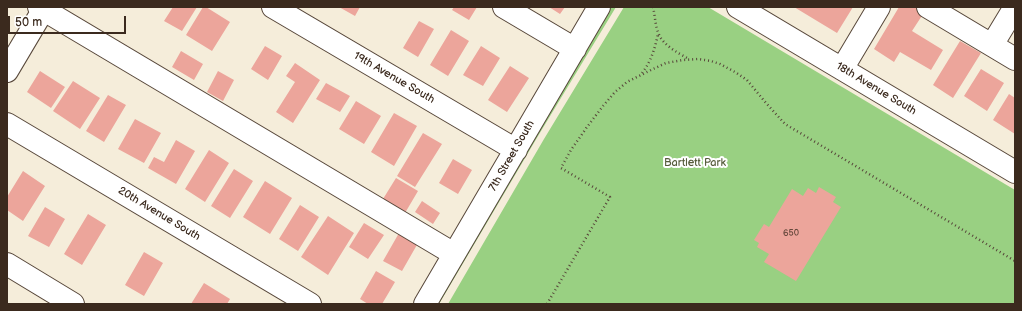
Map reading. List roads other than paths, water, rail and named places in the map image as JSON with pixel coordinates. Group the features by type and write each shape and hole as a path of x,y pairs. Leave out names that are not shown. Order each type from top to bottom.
{"street":[{"name":"19th Avenue South","path":"273,7 516,150"},
{"path":"504,7 575,49"},
{"name":"7th Street South","path":"425,304 599,7"},
{"name":"18th Avenue South","path":"738,7 1015,172"},
{"path":"842,69 879,7"},
{"path":"928,7 1015,59"},
{"path":"992,45 1015,7"},
{"path":"7,71 42,8 454,254"},
{"name":"20th Avenue South","path":"7,124 310,304"},
{"path":"7,264 72,304"}],"park label":[{"name":"Bartlett Park","path":"695,163"}]}
